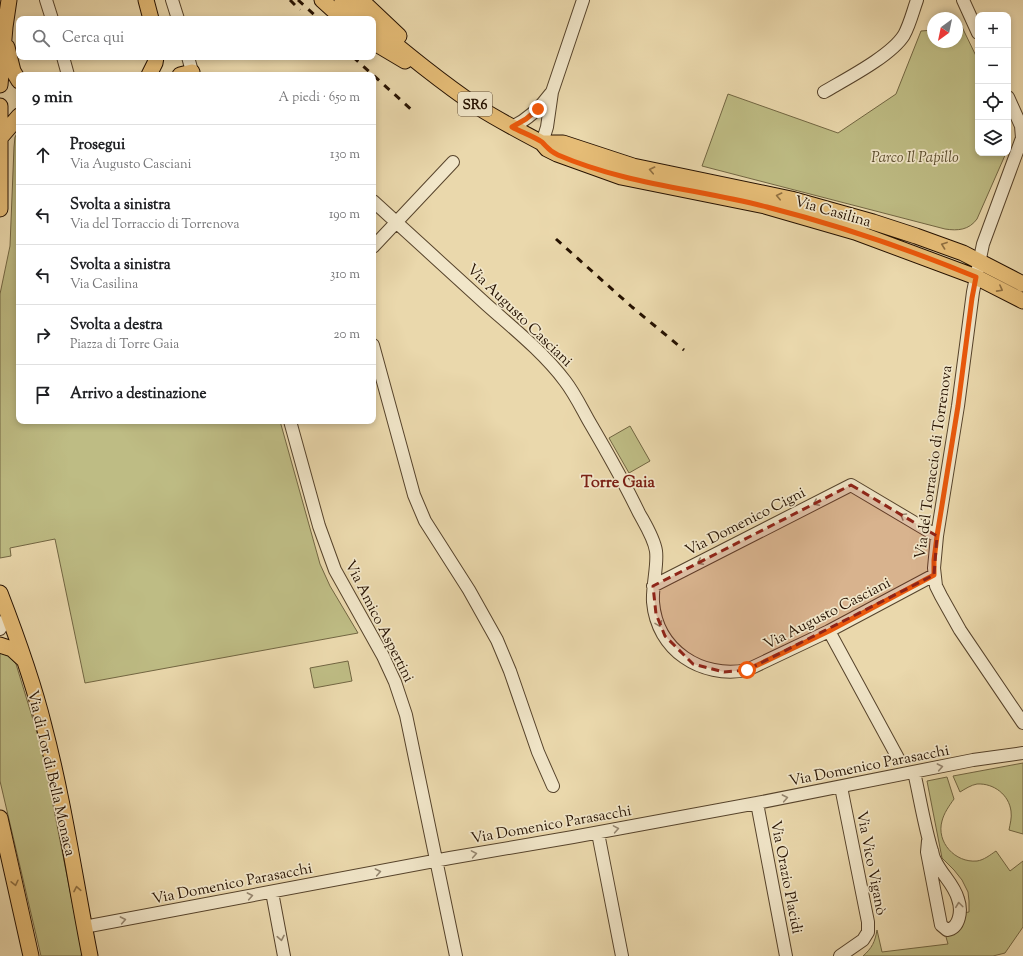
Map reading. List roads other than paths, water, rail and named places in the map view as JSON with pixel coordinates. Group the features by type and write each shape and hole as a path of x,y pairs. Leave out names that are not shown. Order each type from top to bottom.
{"main road":[{"path":"0,85 9,0"},
{"path":"146,0 150,16"},
{"path":"322,0 340,16"},
{"path":"342,0 361,16"},
{"path":"361,0 418,55 439,79"},
{"name":"Via Casilina","path":"376,28 439,79 481,109 542,143 547,149 557,154 616,175 642,182 765,206 826,223 876,239 976,277 1023,301"},
{"path":"4,37 13,71 16,76"},
{"path":"376,44 439,79"},
{"path":"150,72 156,60"},
{"path":"0,106 0,209"},
{"path":"0,138 16,119"},
{"name":"Via Casilina","path":"542,143 563,144 634,166 797,201 916,236 957,250 980,260 1023,284"},
{"name":"Via di Tor di Bella Monaca","path":"0,593 35,691 51,754 90,956"},
{"path":"0,645 12,649 24,660"},
{"path":"0,818 31,956"}],"street":[{"path":"46,0 51,16"},
{"path":"172,0 177,16"},
{"path":"542,143 547,127 554,87 583,0"},
{"path":"824,92 896,45 907,29 917,0"},
{"path":"963,0 975,26"},
{"path":"63,60 67,72"},
{"path":"188,60 188,72"},
{"path":"512,127 531,116 541,106 554,87"},
{"path":"1011,103 1022,126"},
{"name":"Via del Torraccio di Torrenova","path":"1022,126 1020,154 983,244 976,277 958,406 937,536 934,575 938,590 945,604 1023,723"},
{"path":"376,244 453,162"},
{"name":"Via Augusto Casciani","path":"376,204 538,351 566,382 632,497 654,543 657,554 653,586 658,624 665,636 678,652 693,664 713,670 736,672 747,670 829,631 934,575"},
{"path":"376,356 416,501 425,521 469,590 497,640 510,671 538,752 553,786"},
{"name":"Via Amico Aspertini","path":"291,424 319,526 332,564 350,600 383,656 395,682 405,710 456,956"},
{"name":"Via Domenico Cigni","path":"653,586 851,485 937,536"},
{"path":"0,629 8,615"},
{"path":"829,631 898,758"},
{"name":"Via Domenico Parasacchi","path":"84,927 436,861 598,833 841,787 973,760 1023,753"},
{"path":"914,772 928,841 941,872 949,880 958,899 960,911 958,918 954,926 947,930 941,925 927,852 928,841"},
{"name":"Via Vico Viganò","path":"840,956 863,940 868,932 868,922 841,787"},
{"name":"Via Orazio Placidi","path":"757,803 786,956"},
{"path":"598,833 622,956"},
{"path":"272,892 284,956"}],"railway":[{"path":"290,0 300,10"},
{"path":"298,0 316,16"},
{"path":"356,60 370,72"},
{"path":"376,78 413,111"},
{"path":"556,239 632,307 684,350"}],"district":[{"name":"Torre Gaia","path":"618,481"}],"park label":[{"name":"Parco Il Papillo","path":"915,157"}]}
